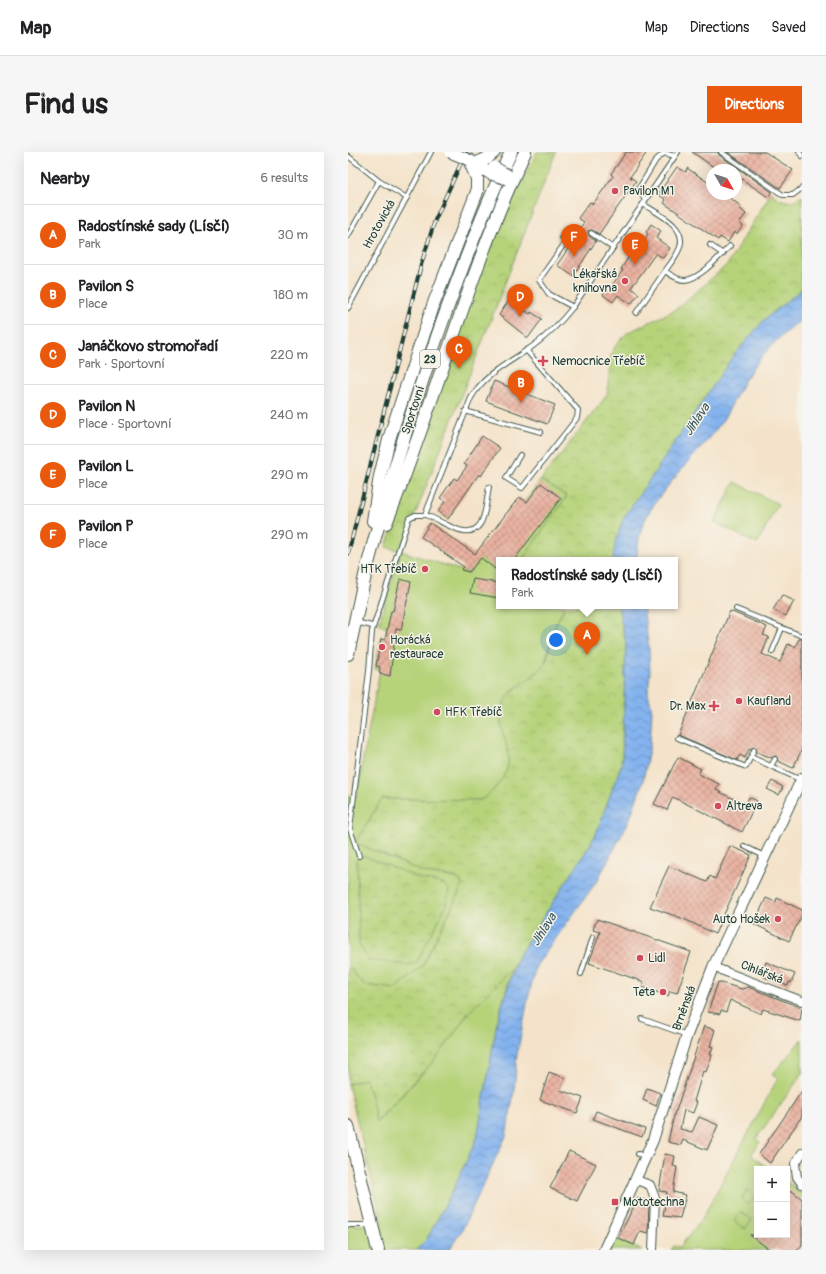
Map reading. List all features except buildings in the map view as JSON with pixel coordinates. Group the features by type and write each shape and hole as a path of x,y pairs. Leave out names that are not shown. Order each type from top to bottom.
{"main road":[{"path":"450,152 474,161 509,178"},
{"path":"474,161 486,159 494,152"},
{"name":"Sportovní","path":"348,654 366,572 392,477 447,308 486,207 511,152"},
{"path":"366,572 404,480 461,312 509,178 525,152"},
{"path":"366,572 380,476 390,436 434,303 477,192 477,178 474,161"},
{"path":"348,1126 377,1246"}],"street":[{"name":"Brněnská","path":"604,1250 636,1180 642,1155 666,1104 687,1035 713,967 802,779"},
{"name":"Cihlářská","path":"713,967 802,1001"},
{"path":"800,1180 795,1164 802,1153"},
{"path":"636,1180 650,1185 654,1192 653,1250"}],"lane":[{"name":"Hrotovická","path":"348,308 431,152"},
{"path":"721,152 783,195 792,195 802,188"},
{"path":"799,152 802,156"},
{"path":"636,313 679,249 682,239 680,233 670,222 644,202 639,188 656,160 664,153 677,154"},
{"path":"425,515 470,398 480,384 551,332 573,307 677,154"},
{"path":"348,156 379,181 407,198"},
{"path":"348,236 379,181"},
{"path":"591,233 613,248"},
{"path":"562,237 572,243"},
{"path":"567,240 539,280 549,294 573,307"},
{"path":"710,245 723,254"},
{"path":"665,271 676,278 685,280 695,277 723,254 730,246"},
{"path":"520,455 506,478 522,488 577,418 578,410 526,350"},
{"path":"465,411 541,432"},
{"path":"359,856 350,829 369,671 372,626 396,560 409,518 415,515 425,515 456,529 469,532 475,530 480,526 484,515 489,486"},
{"path":"736,608 802,636"},
{"path":"355,622 372,626"},
{"path":"772,652 782,628"},
{"path":"677,738 746,767 754,750"},
{"name":"Brněnská","path":"751,757 802,779"},
{"path":"771,766 775,759"},
{"path":"744,846 765,856"},
{"path":"582,974 593,937"},
{"path":"642,1019 687,1035"},
{"path":"348,1225 372,1224"}],"green space":[{"path":"537,152 556,152 401,551 386,547 475,282 511,196 514,196"},
{"path":"771,193 786,201 798,199 802,196 802,289 764,320 615,557 524,557 567,496 541,480 607,395 611,354 618,342 627,333 675,310 727,265"},
{"path":"541,480 567,496 524,557 496,557 496,609 564,609 552,634 545,663 527,682 513,689 501,718 509,755 508,771 489,795 480,800 382,799 357,840 361,845 423,872 456,878 461,881 462,887 422,967 395,989 364,985 348,966 348,796 356,796 380,670 375,669 381,639 385,640 387,628 380,625 380,619 401,551 469,573"},
{"path":"735,482 778,504 757,544 714,522"},
{"path":"563,609 619,609 626,643 622,763 596,834 517,958 512,969 468,1013 439,1055 376,1122 372,1099 365,1079 348,1084 348,966 364,985 395,989 422,967 462,887 461,881 456,878 423,872 361,845 356,841 382,799 480,800 494,789 505,773 508,764 507,746 502,729 502,709 509,695 534,675 545,663 556,623"},
{"path":"365,856 421,879 444,884 449,889 446,906 417,962 409,965 368,960 359,943 357,859"},
{"path":"512,969 497,1022 477,1138 453,1190 427,1239 416,1250 348,1250 348,1225 373,1225 382,1221 348,1084 365,1079 372,1099 377,1122 439,1055 468,1013"},
{"path":"802,1039 802,1074 756,1139 760,1142 751,1155 765,1166 754,1166 754,1238 770,1250 671,1250 674,1246 680,1247 703,1217 778,1078 772,1075"},
{"path":"790,1184 802,1193 801,1199 790,1196"},
{"path":"747,1190 754,1195 754,1199 749,1205 741,1199"},
{"path":"741,1212 752,1220 745,1229 734,1221"},
{"path":"615,1239 642,1250 610,1250"}],"water":[{"name":"Jihlava","path":"802,289 802,319 779,339 758,361 746,378 729,410 708,440 654,504 641,530 636,557 613,557 615,544 623,519 731,359 764,320"},
{"name":"Jihlava","path":"619,609 643,609 649,649 650,673 648,692 652,711 650,744 643,781 629,821 597,881 536,966 517,1055 514,1092 506,1136 462,1230 449,1250 416,1250 427,1239 453,1190 477,1138 497,1022 517,958 596,834 622,763 626,643"}],"railway":[{"path":"348,554 421,265 435,220 466,152"}],"place":[{"name":"Pavilon M1","path":"615,191"},
{"name":"Pavilon P","path":"574,257"},
{"name":"Pavilon L","path":"635,265"},
{"name":"Lékařská knihovna","path":"625,281"},
{"name":"Pavilon N","path":"520,317"},
{"name":"Nemocnice Třebíč","path":"543,361"},
{"name":"Janáčkovo stromořadí","path":"459,369"},
{"name":"Pavilon S","path":"521,403"},
{"name":"HTK Třebíč","path":"425,569"},
{"name":"Horácká restaurace","path":"382,647"},
{"name":"Radostínské sady (Lísčí)","path":"587,655"},
{"name":"Kaufland","path":"739,701"},
{"name":"Dr. Max","path":"714,706"},
{"name":"HFK Třebíč","path":"437,712"},
{"name":"Altreva","path":"718,806"},
{"name":"Auto Hošek","path":"778,919"},
{"name":"Lidl","path":"640,958"},
{"name":"Teta","path":"663,992"},
{"name":"Mototechna","path":"615,1202"}]}
